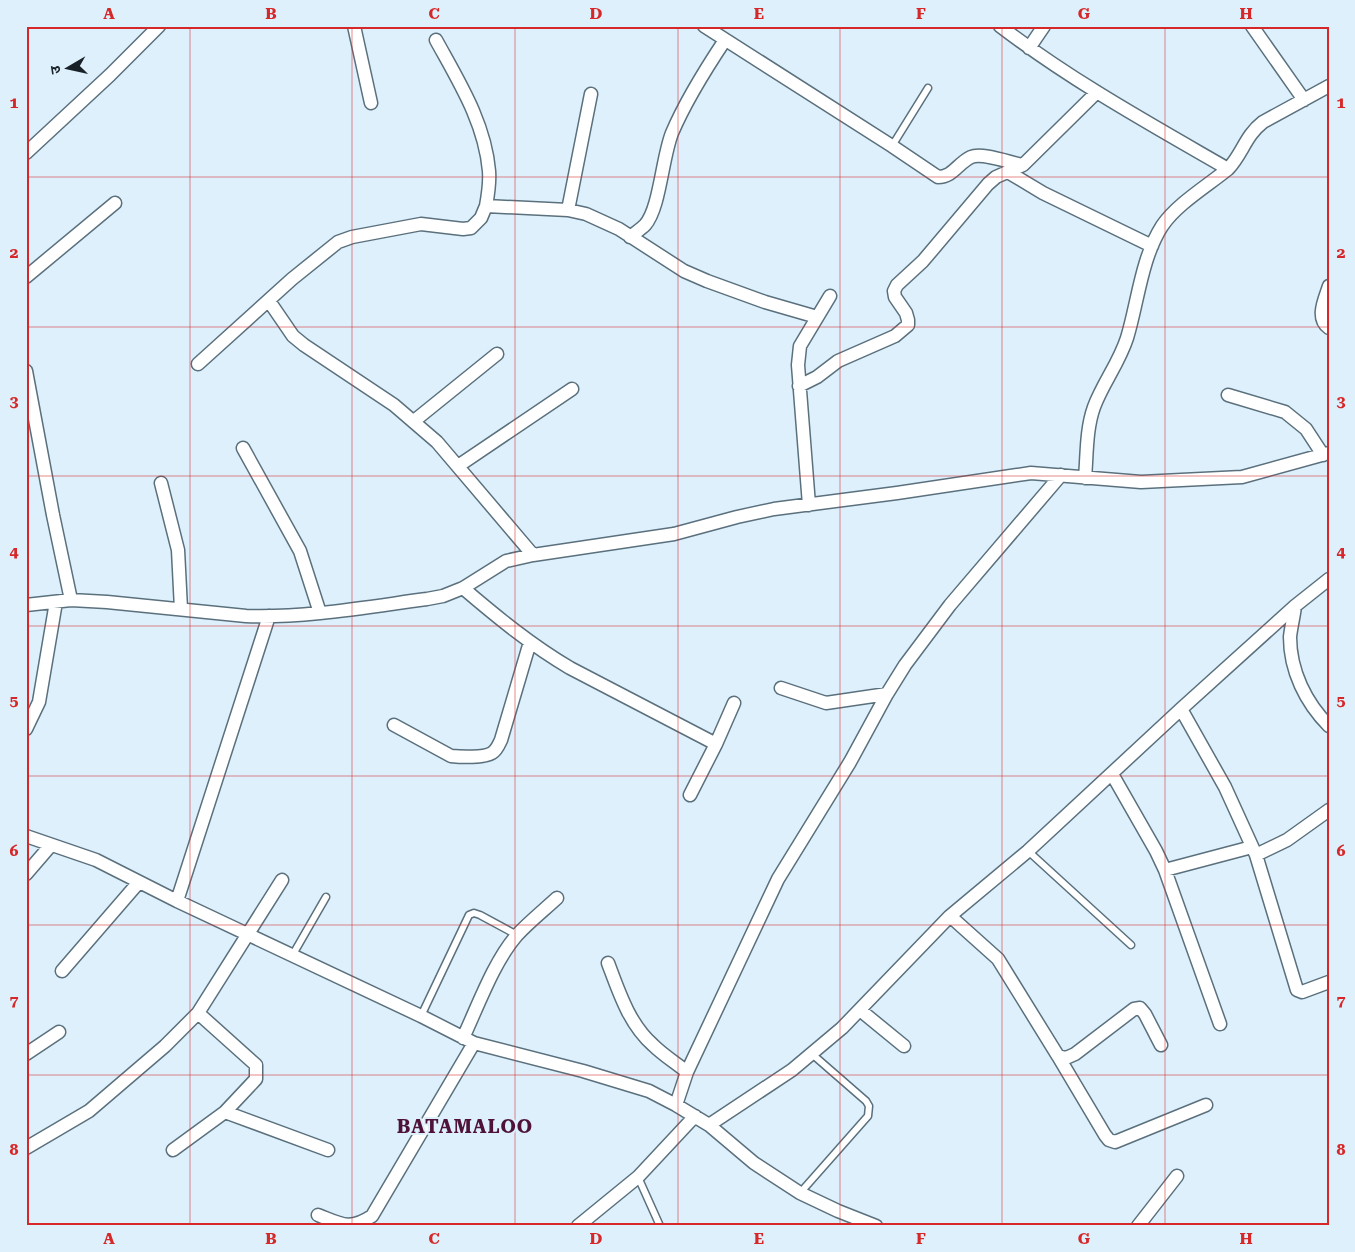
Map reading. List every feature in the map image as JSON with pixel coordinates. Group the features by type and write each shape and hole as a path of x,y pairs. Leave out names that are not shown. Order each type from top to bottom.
{"street":[{"path":"26,153 110,75 159,26"},
{"path":"354,26 371,103"},
{"path":"704,26 938,177 944,177 952,173 966,160 976,156 1023,165"},
{"path":"1000,26 1096,93 1228,169"},
{"path":"1029,48 1044,26"},
{"path":"1252,26 1304,100"},
{"path":"198,364 292,280 338,242 352,236 421,224 463,229 471,228 476,224 486,206 489,172 480,130 466,92 436,40"},
{"path":"630,237 645,225 650,216 665,152 672,134 690,94 725,40"},
{"path":"1085,478 1091,418 1100,395 1123,350 1152,246 1161,227 1177,208 1235,162 1248,137 1263,122 1329,86"},
{"path":"799,386 817,377 838,361 894,336 903,330 908,325 908,320 906,312 895,297 894,291 897,285 923,261 988,184 996,177 1023,165 1096,93"},
{"path":"568,210 591,94"},
{"path":"1008,172 1043,193 1152,246"},
{"path":"26,277 115,203"},
{"path":"486,206 568,210 586,214 601,220 684,271 765,302 818,317"},
{"path":"1329,286 1322,312 1322,320 1329,328"},
{"path":"809,505 798,365 800,346 830,296"},
{"path":"268,301 293,336 394,405 437,442 532,555"},
{"path":"414,421 497,354"},
{"path":"26,371 52,515 71,600"},
{"path":"458,466 572,390"},
{"path":"26,606 71,600 269,616 426,600 463,588 506,561 532,555 674,534 738,517 809,505 1031,473 1141,482 1242,477 1326,454 1306,429 1285,412 1228,395"},
{"path":"243,448 300,551 320,612"},
{"path":"676,1104 687,1072 778,879 850,762 887,694 933,626 1061,475"},
{"path":"161,483 178,550 181,609"},
{"path":"709,1125 792,1070 842,1028 950,916 1028,851 1181,709 1295,606 1329,579"},
{"path":"463,588 516,633 570,668 716,744"},
{"path":"26,730 39,702 56,602"},
{"path":"1295,606 1290,637 1292,662 1300,685 1310,704 1329,726"},
{"path":"176,901 269,616"},
{"path":"394,725 452,756 485,756 492,753 501,740 530,642"},
{"path":"781,688 826,703 887,694"},
{"path":"690,795 734,703"},
{"path":"1181,709 1226,787 1254,851 1297,990 1302,992 1329,982"},
{"path":"1112,774 1156,850 1165,870 1220,1024"},
{"path":"1165,870 1254,851 1288,840 1329,810"},
{"path":"26,836 96,860 176,901 468,1040 649,1091 676,1104 709,1125 754,1162 800,1193 876,1226"},
{"path":"26,874 51,845"},
{"path":"26,1148 89,1111 165,1046 198,1013 282,880"},
{"path":"62,971 139,882"},
{"path":"318,1215 345,1226 361,1224 372,1216 468,1040 497,966 517,935 557,898"},
{"path":"950,916 998,959 1109,1140 1115,1142 1206,1105"},
{"path":"608,963 623,1002 642,1033 653,1045 687,1072"},
{"path":"1058,1056 1066,1058 1075,1054 1134,1009 1140,1008 1161,1045"},
{"path":"860,1010 904,1046"},
{"path":"173,1150 225,1112 256,1079 256,1065 198,1013"},
{"path":"26,1054 59,1032"},
{"path":"225,1112 328,1150"},
{"path":"578,1226 638,1177 695,1116"},
{"path":"1138,1226 1177,1176"}],"lane":[{"path":"892,146 928,88"},
{"path":"1028,851 1131,945"},
{"path":"292,956 326,897"},
{"path":"421,1016 469,915 474,913 480,914 517,935"},
{"path":"800,1193 868,1116 869,1110 866,1101 812,1054"},
{"path":"638,1177 660,1226"}],"district":[{"name":"BATAMALOO","path":"465,1126"}]}
